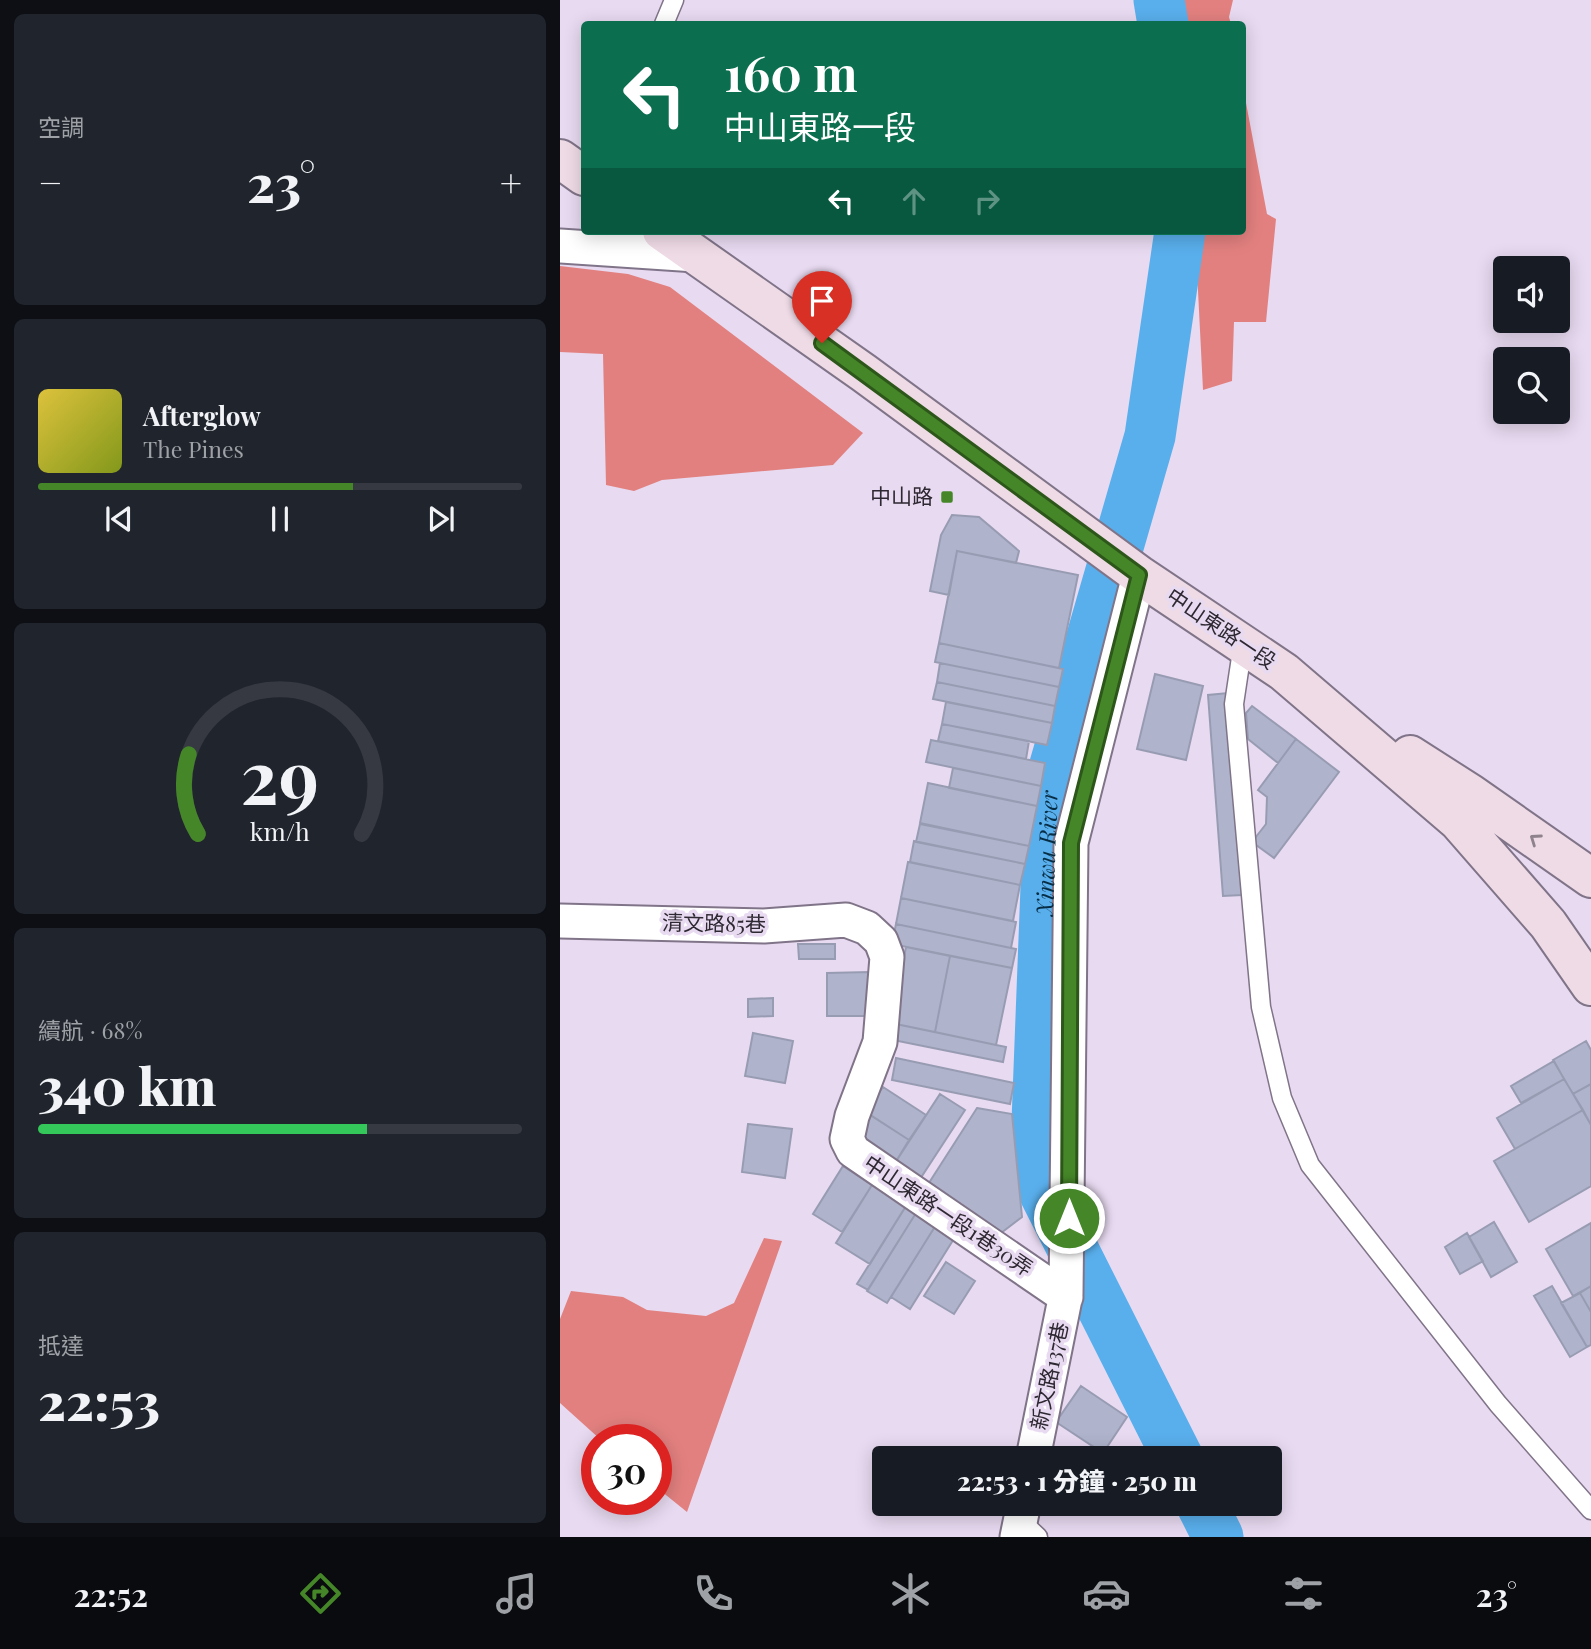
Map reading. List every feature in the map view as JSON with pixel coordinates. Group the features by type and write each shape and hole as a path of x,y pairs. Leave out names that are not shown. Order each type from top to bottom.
{"main road":[{"path":"560,159 581,174"},
{"name":"中山東路一段","path":"668,235 864,373 1138,574 1284,672 1458,821 1548,924 1591,986"},
{"path":"1284,672 1471,793 1591,877"}],"street":[{"path":"560,246 696,255"},
{"name":"新文路137巷","path":"1035,1446 1066,1295 1069,1218 1071,843 1138,574"},
{"name":"清文路85巷","path":"560,921 764,926 846,920 867,928"},
{"name":"中山東路一段1巷30弄","path":"867,928 881,941 887,957 880,1042 852,1116 847,1139 853,1151 1066,1295"}],"lane":[{"path":"665,21 674,0"},
{"path":"1243,644 1234,704 1261,1007 1282,1098 1310,1165 1498,1404 1591,1510"}],"shaded area":[{"path":"1183,0 1233,0 1230,21 1183,21"},
{"path":"1246,103 1267,214 1276,219 1266,322 1234,322 1232,381 1203,390 1195,235 1246,235"},
{"path":"560,266 628,274 670,287 863,433 833,465 662,480 634,491 606,485 603,354 560,352"},
{"path":"764,1238 782,1241 687,1512 672,1500 672,1424 583,1424 560,1403 560,1319 571,1291 623,1297 647,1310 706,1316 734,1303"}],"building":[{"path":"952,515 979,517 1019,551 1016,563 957,551 949,595 930,591 941,535"},
{"path":"957,551 1078,575 1059,668 939,643"},
{"path":"939,643 1063,669 1059,687 935,662"},
{"path":"940,663 1059,687 1055,706 937,682"},
{"path":"1155,674 1203,686 1186,760 1137,749"},
{"path":"937,682 1055,706 1052,723 933,699"},
{"path":"1228,693 1242,895 1223,896 1208,695"},
{"path":"946,702 1052,723 1047,745 942,724"},
{"path":"1252,706 1296,739 1278,763 1248,739 1246,713"},
{"path":"942,724 1029,741 1026,759 938,741"},
{"path":"1296,739 1339,772 1274,858 1252,842 1266,824 1267,797 1258,790"},
{"path":"931,740 1045,763 1041,786 926,762"},
{"path":"953,768 1041,786 1037,806 949,788"},
{"path":"928,783 1037,806 1029,846 920,823"},
{"path":"920,824 1029,846 1025,864 916,842"},
{"path":"914,841 1025,864 1020,885 910,862"},
{"path":"908,862 1020,885 1013,921 901,898"},
{"path":"901,898 1016,922 1011,948 896,924"},
{"path":"896,924 1016,949 1012,968 892,944"},
{"path":"798,944 835,944 835,959 799,959"},
{"path":"906,947 950,956 935,1032 891,1023"},
{"path":"950,956 1012,968 996,1045 935,1032"},
{"path":"869,972 869,1016 827,1016 827,973"},
{"path":"773,998 773,1016 748,1017 748,999"},
{"path":"891,1023 1006,1047 1003,1062 888,1039"},
{"path":"753,1033 793,1041 785,1083 745,1076"},
{"path":"1586,1041 1591,1050 1591,1084 1573,1094 1553,1060"},
{"path":"896,1058 1014,1083 1010,1104 892,1080"},
{"path":"1554,1061 1564,1079 1521,1103 1511,1086"},
{"path":"1564,1079 1583,1110 1515,1149 1497,1118"},
{"path":"1591,1084 1591,1125 1573,1094"},
{"path":"883,1087 926,1115 909,1140 866,1112"},
{"path":"940,1094 965,1110 920,1179 895,1163"},
{"path":"977,1108 1012,1114 1022,1217 1001,1233 927,1186"},
{"path":"1583,1110 1591,1125 1591,1186 1529,1222 1494,1161"},
{"path":"870,1115 909,1140 895,1163 856,1138"},
{"path":"748,1124 792,1129 785,1178 742,1172"},
{"path":"843,1166 872,1185 842,1232 813,1214"},
{"path":"872,1185 906,1206 870,1264 836,1243"},
{"path":"906,1206 916,1213 868,1290 857,1284"},
{"path":"916,1213 936,1225 887,1303 867,1291"},
{"path":"1494,1222 1517,1262 1491,1277 1469,1237"},
{"path":"1591,1223 1591,1286 1573,1296 1546,1249"},
{"path":"936,1225 955,1237 910,1309 891,1297"},
{"path":"1467,1233 1483,1261 1460,1274 1445,1247"},
{"path":"946,1262 975,1281 954,1314 924,1296"},
{"path":"1552,1286 1587,1347 1570,1357 1534,1296"},
{"path":"1591,1286 1591,1312 1580,1293"},
{"path":"1580,1293 1591,1312 1591,1345 1587,1347 1561,1303"},
{"path":"1081,1386 1127,1417 1108,1446 1092,1446 1056,1422"}],"waterway":[{"name":"Xinwu River","path":"1159,0 1162,21"},
{"name":"Xinwu River","path":"1172,1446 1035,1174 1050,782 1150,436 1179,235"},
{"name":"Xinwu River","path":"1208,1516 1218,1537"}],"place":[{"name":"中山路","path":"947,497"}],"route":[{"path":"822,343 1139,575 1071,843 1069,1218"}]}
